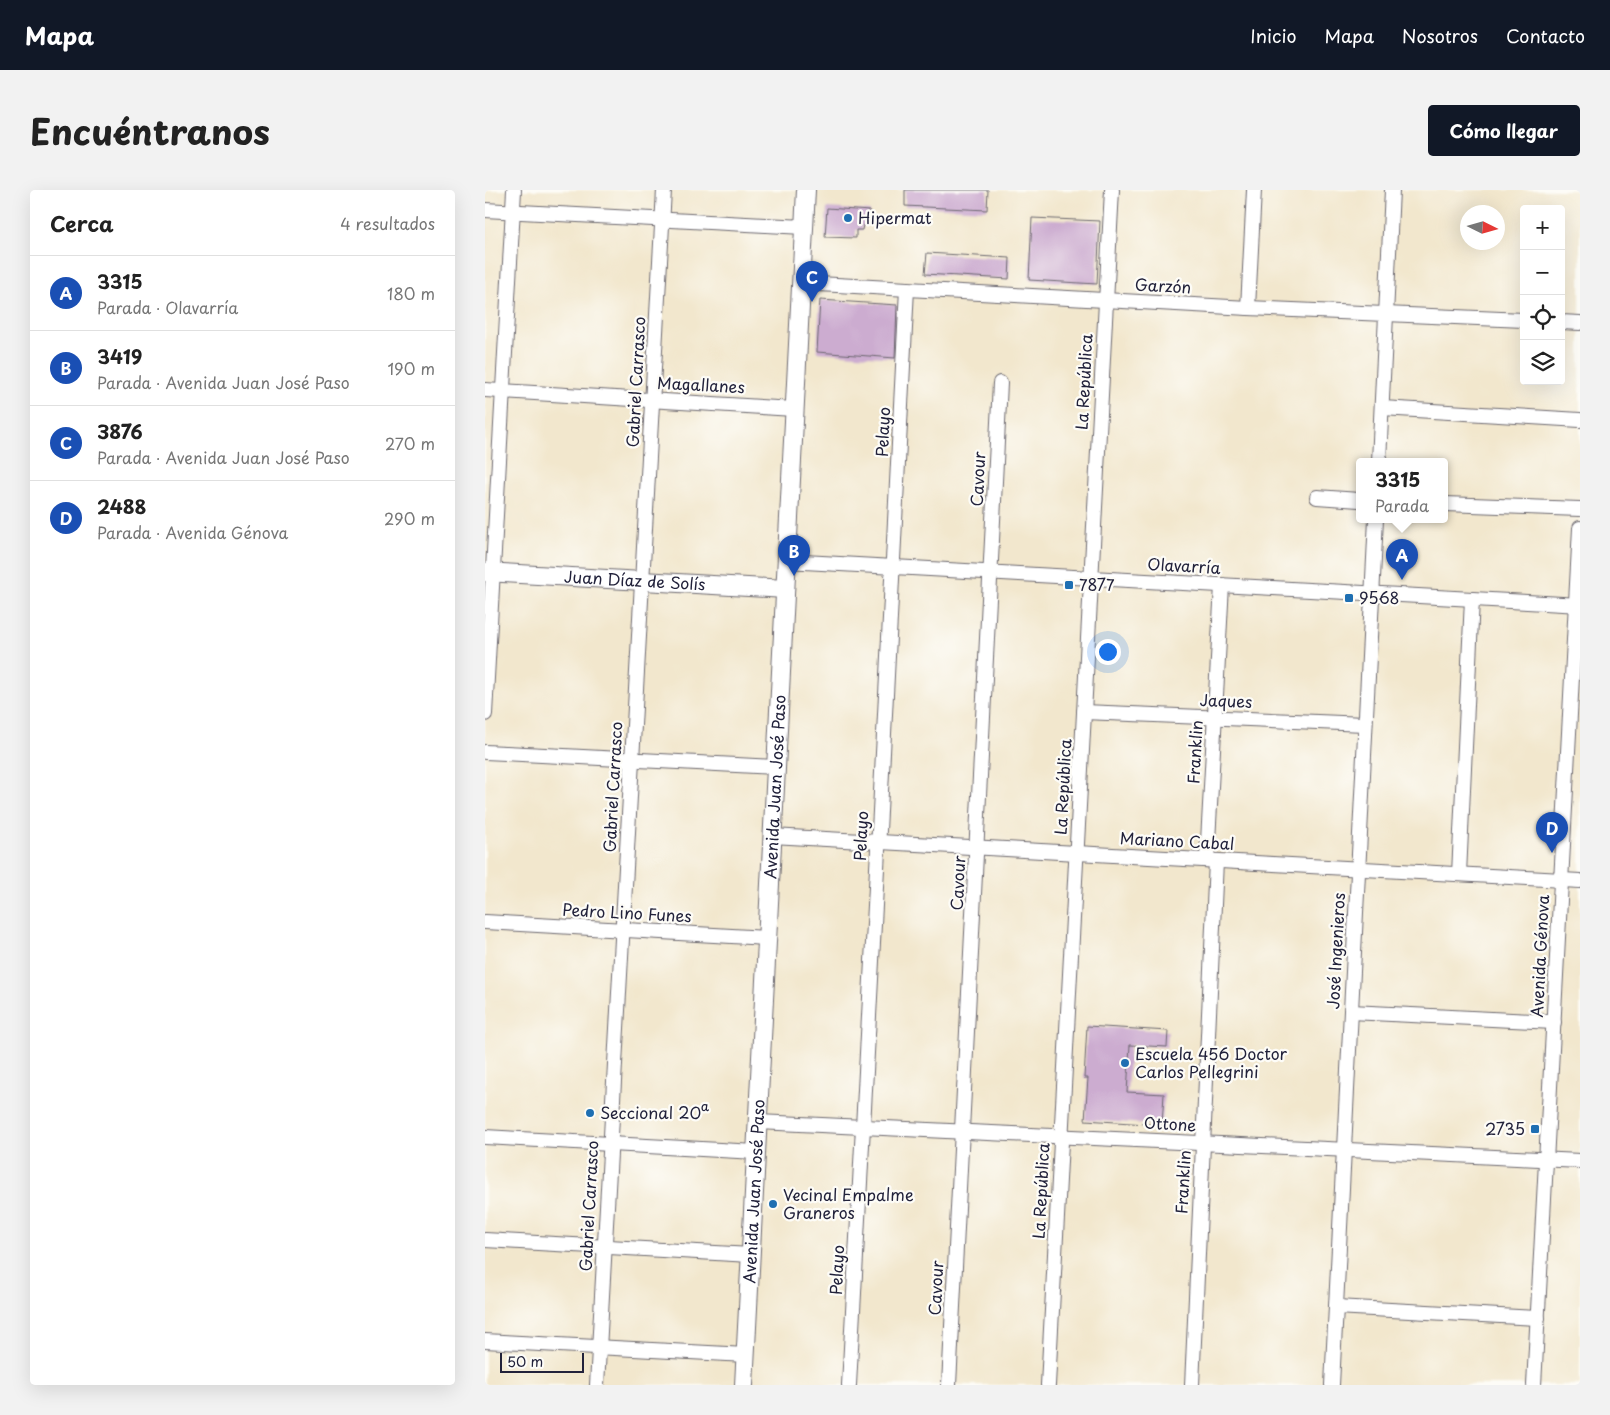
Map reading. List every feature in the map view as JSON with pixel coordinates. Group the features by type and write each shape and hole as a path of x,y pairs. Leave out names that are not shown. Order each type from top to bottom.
{"main road":[{"name":"Avenida Juan José Paso","path":"744,1385 806,190"},
{"name":"Juan Díaz de Solís","path":"489,572 785,589"}],"street":[{"path":"485,714 489,572 503,391 514,190"},
{"name":"Gabriel Carrasco","path":"597,1385 664,190"},
{"name":"La República","path":"1048,1385 1112,190"},
{"path":"1248,308 1253,190"},
{"path":"1379,458 1385,314 1393,190"},
{"path":"485,210 804,227"},
{"name":"Garzón","path":"801,283 1248,308 1520,320"},
{"name":"Pelayo","path":"849,1385 861,1127 895,567 907,289"},
{"path":"1565,322 1580,323"},
{"name":"Cavour","path":"949,1385 1000,383"},
{"name":"Magallanes","path":"485,390 794,409"},
{"path":"1382,408 1580,420"},
{"path":"1317,497 1356,500"},
{"path":"1448,504 1580,509"},
{"name":"José Ingenieros","path":"1332,1385 1376,523"},
{"name":"Avenida Génova","path":"1534,1385 1578,605 1580,528"},
{"name":"Olavarría","path":"786,561 1578,605"},
{"name":"Franklin","path":"1192,1385 1203,1143 1215,718 1222,585"},
{"path":"1459,874 1472,599"},
{"name":"Jaques","path":"1084,712 1365,724"},
{"path":"485,752 776,767"},
{"name":"Mariano Cabal","path":"773,836 1580,881"},
{"name":"Pedro Lino Funes","path":"485,922 767,938"},
{"path":"1351,1012 1554,1022"},
{"name":"Ottone","path":"758,1122 1580,1161"},
{"path":"485,1137 756,1152"},
{"path":"485,1240 751,1255"},
{"path":"1336,1307 1538,1318"},
{"path":"485,1341 746,1355"}],"building":[{"path":"905,190 988,190 987,210 905,206"},
{"name":"Hipermat","path":"827,208 870,211 868,225 863,225 862,230 856,230 856,238 825,237"},
{"path":"1032,218 1100,221 1097,284 1029,280"},
{"path":"927,253 1010,258 1009,279 925,274"},
{"path":"820,300 897,305 895,358 817,352"},
{"name":"Escuela 456 Doctor Carlos Pellegrini","path":"1087,1026 1168,1031 1167,1047 1130,1045 1127,1092 1164,1094 1162,1125 1085,1120 1088,1078 1084,1078"}],"place":[{"name":"Hipermat","path":"848,218"},
{"name":"3876","path":"812,302"},
{"name":"3419","path":"794,576"},
{"name":"3315","path":"1402,580"},
{"name":"7877","path":"1069,585"},
{"name":"9568","path":"1349,598"},
{"name":"2488","path":"1552,853"},
{"name":"Escuela 456 Doctor Carlos Pellegrini","path":"1125,1063"},
{"name":"Seccional 20ª","path":"590,1113"},
{"name":"2735","path":"1535,1129"},
{"name":"Vecinal Empalme Graneros","path":"773,1204"}]}
